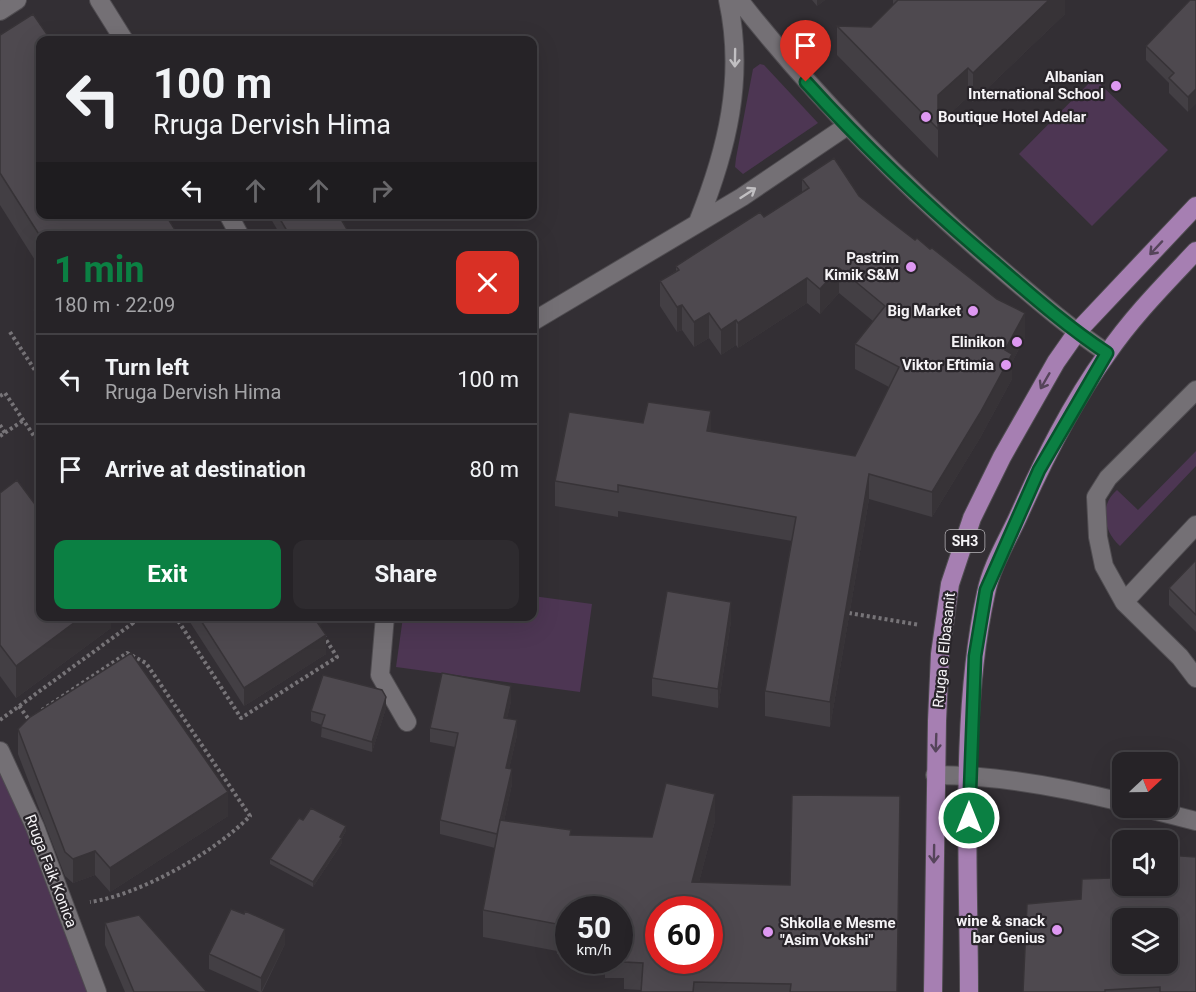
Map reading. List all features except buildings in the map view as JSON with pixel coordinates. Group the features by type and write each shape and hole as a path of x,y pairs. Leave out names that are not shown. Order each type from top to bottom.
{"main road":[{"name":"Rruga e Elbasanit","path":"933,992 935,775 944,629 950,584 972,518 1002,457 1056,362 1077,332 1196,206"},
{"name":"Rruga e Elbasanit","path":"969,992 969,775 975,656 986,590 1039,470 1107,353 1148,301 1196,251"}],"street":[{"path":"0,11 17,0"},
{"path":"99,0 122,36"},
{"path":"698,222 724,151 733,107 735,34 728,0"},
{"path":"740,0 784,57 847,126 947,222 1077,332 1107,353"},
{"path":"537,319 742,197 847,126"},
{"path":"1196,390 1108,478 1096,498 1098,537 1104,566 1124,602 1180,657 1196,678"},
{"path":"1124,602 1196,525"},
{"path":"385,621 380,675 407,722"},
{"name":"Rruga Faik Konica","path":"0,751 34,827 98,992"},
{"path":"935,775 969,775 1112,800"},
{"path":"1178,813 1195,816"}],"path":[{"path":"10,332 36,372"},
{"path":"0,396 4,393 36,439"},
{"path":"0,436 24,420"},
{"path":"0,425 5,433"},
{"path":"849,613 944,629"},
{"path":"0,720 133,621"},
{"path":"178,621 241,718 337,657 318,627"},
{"path":"23,727 127,653 146,663 250,816 231,836 148,884 108,899 64,905"},
{"path":"19,706 30,720"}],"shaded area":[{"path":"760,64 764,65 818,123 743,174 735,167 736,158 753,69"},
{"path":"1094,78 1168,150 1092,226 1019,154"},
{"path":"1196,451 1196,466 1120,546 1110,533 1105,518 1107,503 1111,496 1117,490 1138,510"},
{"path":"537,597 592,604 580,692 396,667 402,621 537,621"},
{"path":"0,751 97,992 0,992"}],"place":[{"name":"Albanian International School","path":"1116,86"},
{"name":"Boutique Hotel Adelar","path":"926,117"},
{"name":"Pastrim Kimik S&M","path":"911,267"},
{"name":"Big Market","path":"973,311"},
{"name":"Elinikon","path":"1017,342"},
{"name":"Viktor Eftimia","path":"1006,365"},
{"name":"wine & snack bar Genius","path":"1057,930"},
{"name":"Shkolla e Mesme \"Asim Vokshi\"","path":"768,932"}],"route":[{"path":"806,82 884,164 947,222 1064,322 1107,353 1039,470 986,590 975,656 969,818"}]}
